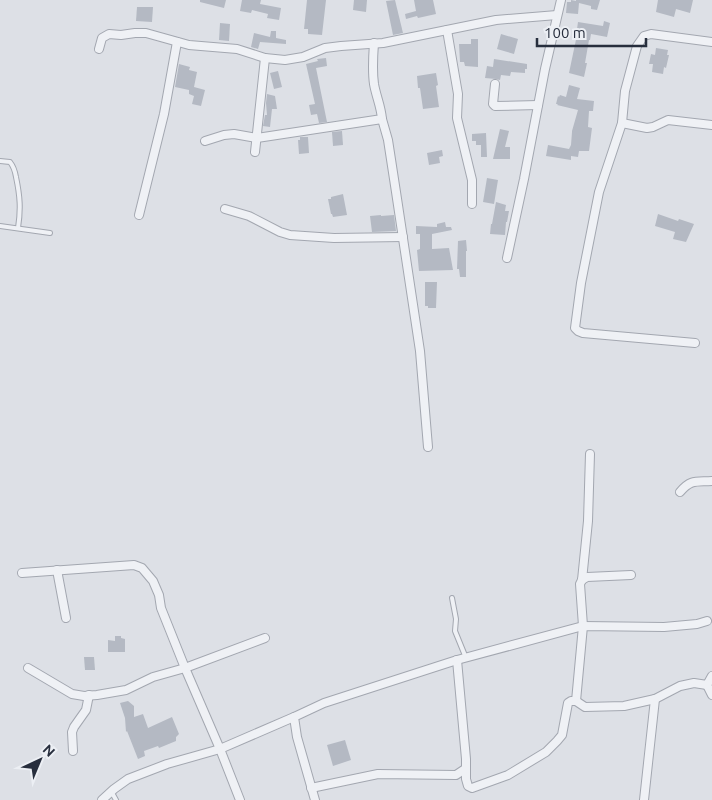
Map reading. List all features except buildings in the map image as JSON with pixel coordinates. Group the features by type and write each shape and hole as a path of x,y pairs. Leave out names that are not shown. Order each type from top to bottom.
{"street":[{"path":"507,258 557,15 562,0"},
{"path":"99,49 102,38 109,34 146,33 189,45 237,49 265,58 285,60 303,57 325,48 401,40 496,20 557,15"},
{"path":"447,30 458,94 457,118 472,180 472,204"},
{"path":"695,343 582,333 575,328 581,283 599,192 622,123 625,91 637,46 644,36 651,34 712,42"},
{"path":"139,215 164,114 176,42"},
{"path":"374,44 374,84 388,140 403,237 420,351 428,446"},
{"path":"255,152 265,58"},
{"path":"495,84 492,104 495,106 538,105"},
{"path":"205,140 234,134 257,138 382,119"},
{"path":"622,123 647,128 668,120 712,125"},
{"path":"225,209 249,216 290,235 334,238 403,237"},
{"path":"576,701 583,626 580,584 588,522 590,454"},
{"path":"680,492 691,482 712,482"},
{"path":"22,572 134,565 142,568 153,581 159,595 161,608 240,800"},
{"path":"57,570 66,618"},
{"path":"582,580 587,577 631,575"},
{"path":"102,800 128,779 167,764 220,749 324,704 457,660 583,626 664,627 697,624 707,621"},
{"path":"28,668 72,694 89,695 126,690 153,677 185,668 265,638"},
{"path":"457,660 466,769 468,786 472,788 508,775 546,752 562,734 568,703 571,701 576,701 585,707 624,706 655,699 680,686 694,683 707,684"},
{"path":"707,684 712,676"},
{"path":"707,684 712,695"},
{"path":"73,751 72,732 86,710 89,695"},
{"path":"644,800 655,699"},
{"path":"294,717 297,737 315,800"},
{"path":"311,788 378,774 456,775 466,769"}],"lane":[{"path":"0,161 10,162 14,168 20,194 21,210 18,228"},
{"path":"0,226 50,233"},
{"path":"452,598 456,619 455,631 466,658"},
{"path":"111,791 116,800"}]}
